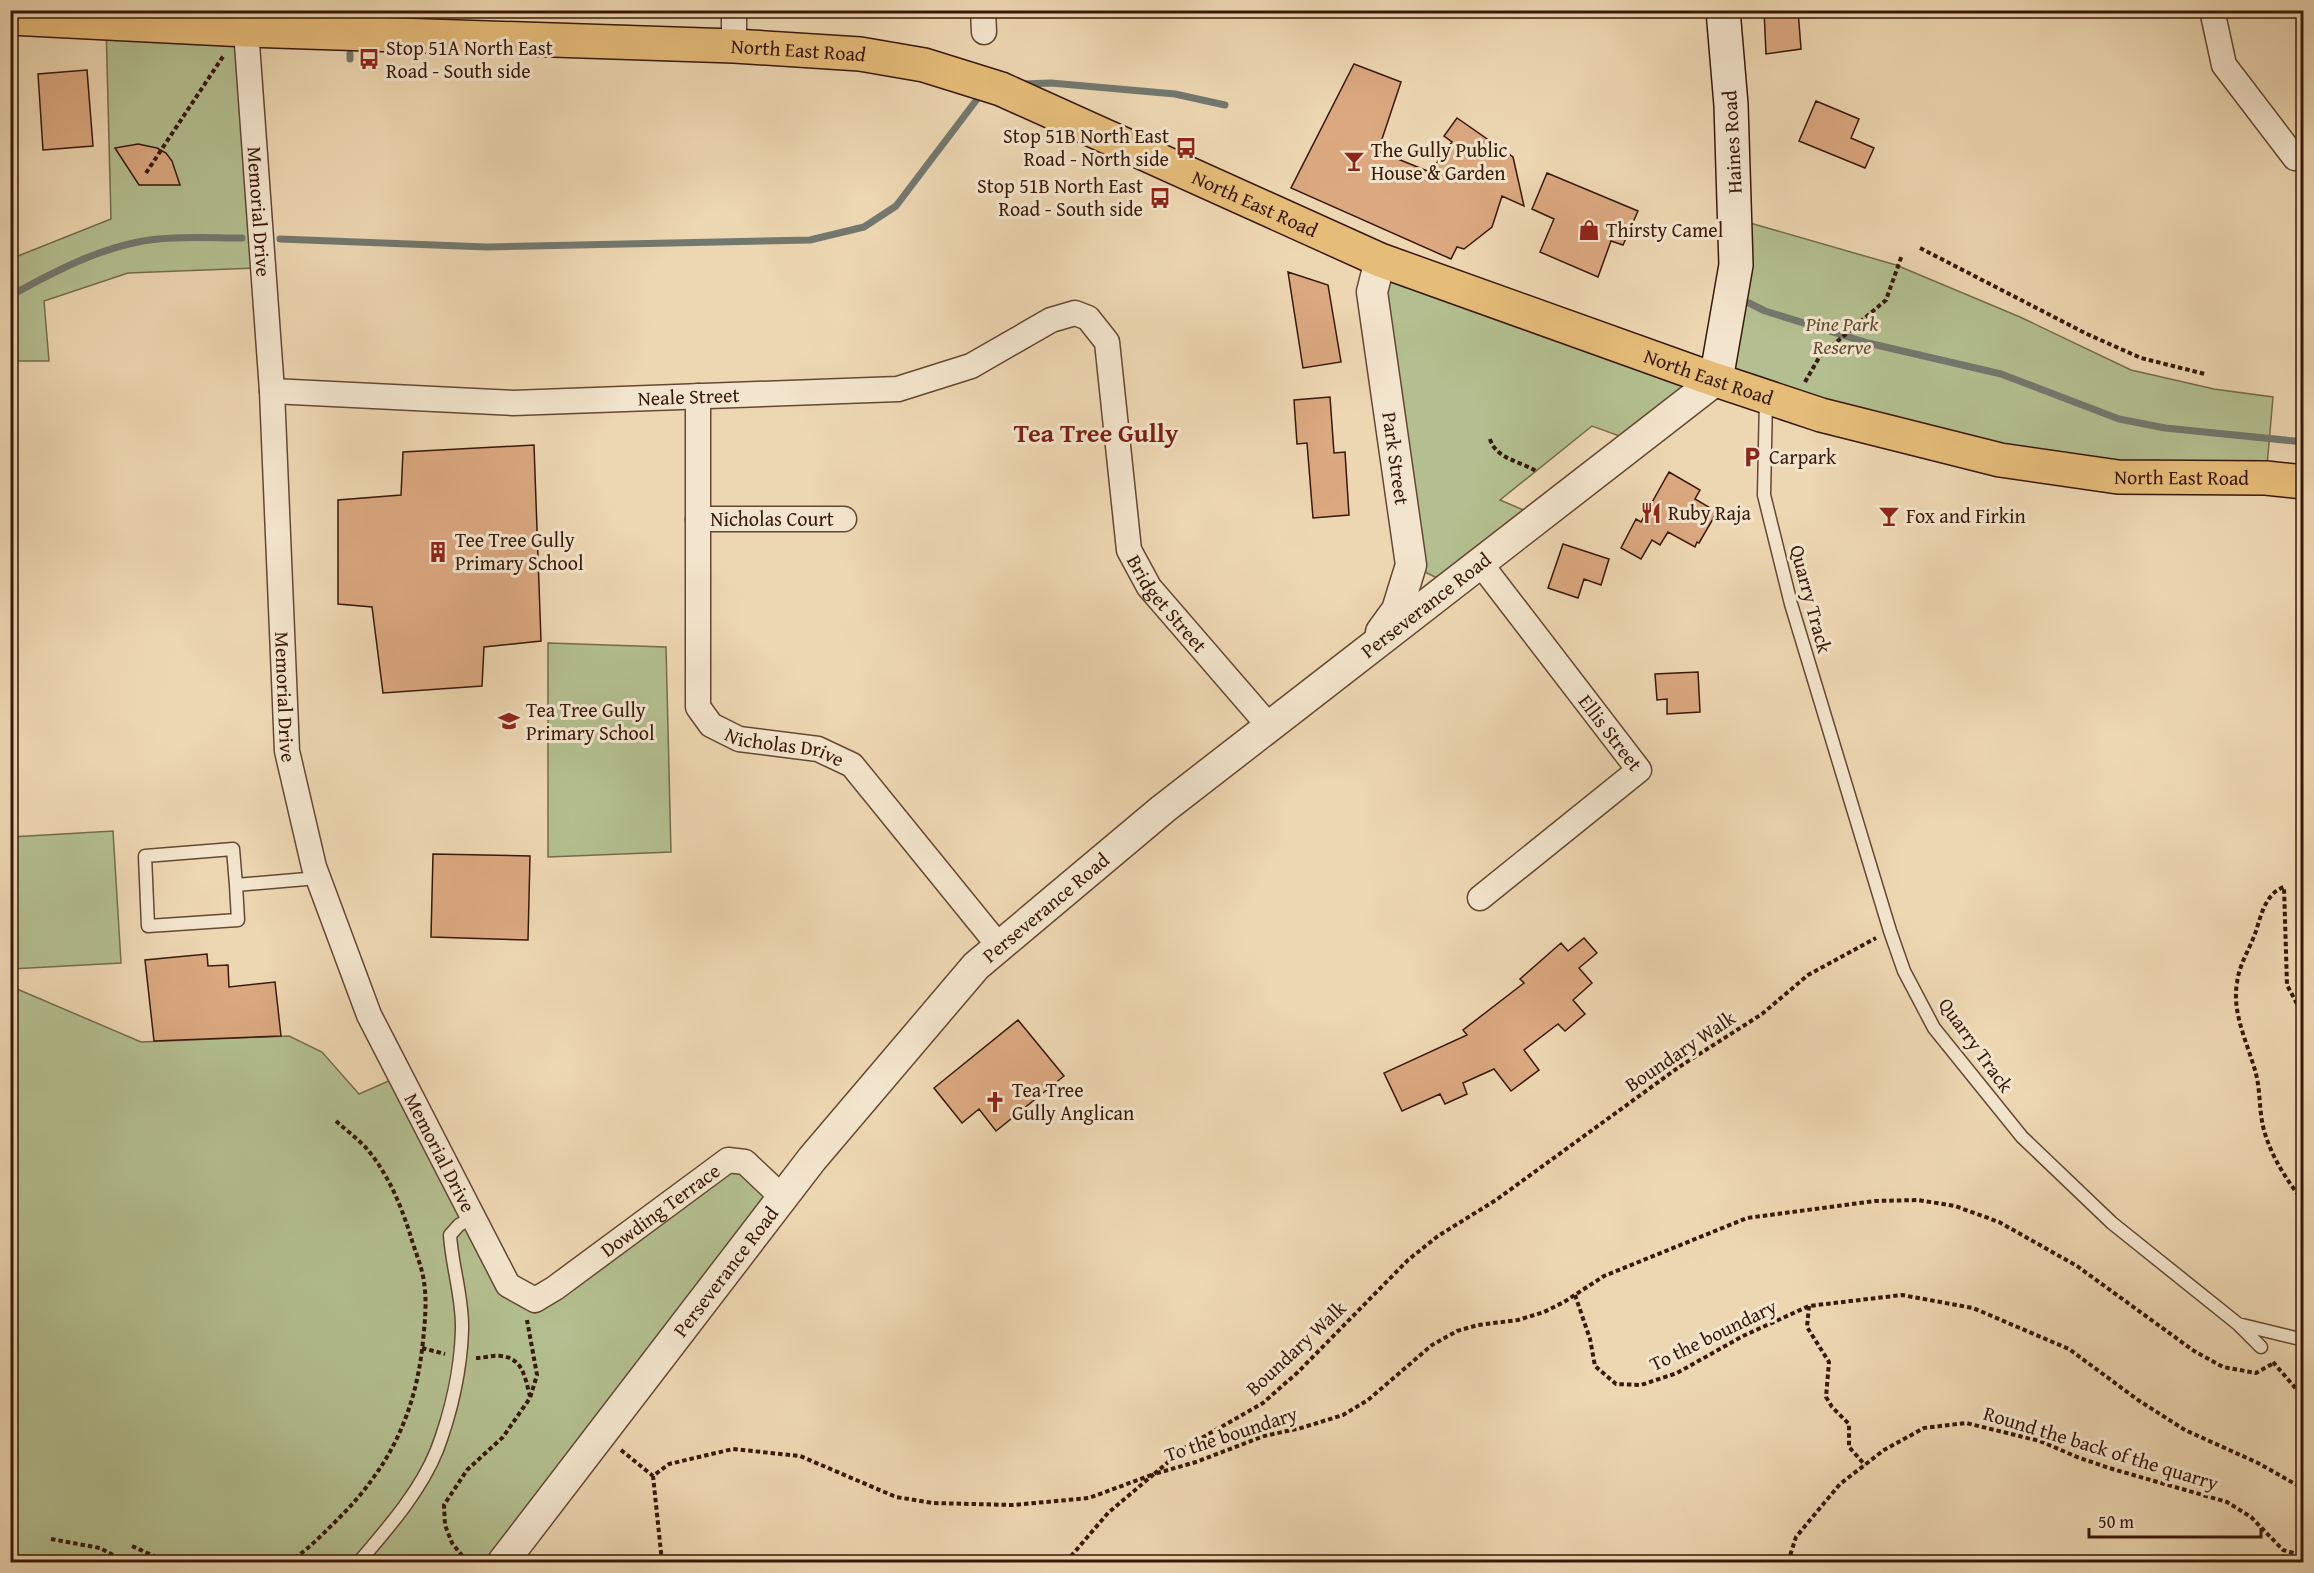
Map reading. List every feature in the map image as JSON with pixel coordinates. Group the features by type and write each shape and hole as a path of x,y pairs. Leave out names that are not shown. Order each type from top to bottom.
{"main road":[{"name":"Haines Road","path":"1716,380 1736,266 1731,105 1723,10"},
{"name":"North East Road","path":"10,18 246,30 321,22 860,54 924,65 1001,89 1380,260 1821,415 2000,460 2118,477 2266,478 2304,482"}],"street":[{"path":"734,10 734,46"},
{"path":"2212,10 2224,65 2295,158"},
{"name":"Memorial Drive","path":"246,30 272,391 287,751 318,878 369,1015 508,1285"},
{"name":"Park Street","path":"1369,649 1397,610 1411,566 1372,292 1380,260"},
{"name":"Neale Street","path":"272,391 513,403 898,389 971,366 1051,320 1075,313 1088,318"},
{"name":"Bridget Street","path":"1088,318 1107,342 1129,550 1149,587 1269,726"},
{"name":"Perseverance Road","path":"503,1563 812,1159 976,966 1163,809 1716,380"},
{"name":"Nicholas Drive","path":"698,396 698,707 711,725 739,739 818,749 852,765 999,946"},
{"name":"Nicholas Court","path":"698,519 844,519"},
{"name":"Ellis Street","path":"1480,563 1639,770 1480,898"},
{"path":"1411,566 1430,581 1451,585"},
{"name":"Dowding Terrace","path":"508,1285 535,1300 555,1288 728,1160 745,1162 783,1198"}],"lane":[{"name":"Quarry Track","path":"1779,401 1764,495 1791,604 1890,931 1904,971 1934,1028 2022,1137 2112,1223 2238,1324 2304,1340"},
{"path":"233,849 236,885 238,920 148,926 145,856 233,849"},
{"path":"236,885 318,878"},
{"path":"359,1563 391,1524 421,1480 436,1450 451,1404 460,1357 462,1329 450,1235 459,1225 473,1217"},
{"path":"2238,1324 2261,1347"}],"path":[{"path":"146,173 231,44 246,30"},
{"path":"1920,248 2087,334 2141,358 2205,374"},
{"path":"1779,401 1820,356 1886,300 1902,255"},
{"path":"1490,439 1498,452 1536,471"},
{"path":"2304,1017 2287,985 2284,887 2277,890 2265,905 2243,959 2236,984 2238,1020 2255,1070 2263,1124 2278,1163 2304,1203"},
{"name":"Boundary Walk","path":"652,1476 669,1464 733,1449 800,1456 896,1497 933,1503 1014,1505 1089,1498 1154,1474 1186,1448 1263,1402 1298,1372 1408,1260 1438,1236 1496,1200 1679,1067 1762,1014 1808,975 1890,931"},
{"path":"288,1563 300,1555 360,1497 387,1457 405,1424 415,1395 426,1316 424,1280 401,1207 387,1177 366,1148 336,1121"},
{"path":"1575,1295 1605,1276 1747,1218 1875,1201 1918,1200 1955,1206 1999,1222 2076,1266 2194,1351 2223,1367 2256,1373 2274,1363"},
{"path":"467,1563 452,1543 445,1525 444,1505 467,1470 502,1437 530,1398 537,1375 526,1314 508,1285"},
{"name":"To the boundary","path":"1154,1474 1196,1462 1264,1436 1301,1428 1342,1415 1368,1400 1432,1345 1457,1331 1478,1325 1518,1320 1544,1312 1575,1295 1590,1339 1595,1366 1616,1384 1641,1385 1677,1373 1743,1336 1809,1306 1902,1295 1973,1308 2069,1349 2138,1400 2185,1430 2258,1463 2304,1489"},
{"path":"1809,1306 1807,1327 1829,1362 1826,1397 1832,1407 1849,1424 1849,1447 1865,1465"},
{"path":"2261,1347 2304,1398"},
{"path":"422,1348 460,1357 513,1358 521,1367 530,1398"},
{"name":"Round the back of the quarry","path":"1788,1563 1796,1537 1840,1484 1884,1450 1924,1428 1966,1422 2040,1441 2109,1468 2227,1502 2252,1517 2283,1550 2304,1556"},
{"path":"602,1435 652,1476 662,1563"},
{"path":"1066,1563 1108,1513 1154,1474"},
{"path":"51,1539 100,1548 126,1563"},
{"path":"132,1546 168,1563"}],"green space":[{"path":"106,24 246,30 257,268 128,273 44,301 49,361 11,361 10,262 18,256 111,219"},
{"name":"Pine Park Reserve","path":"1736,219 1896,265 2020,317 2131,370 2214,389 2273,397 2266,478 2118,477 1716,380"},
{"path":"1380,260 1716,380 1636,442 1592,426 1500,500 1540,517 1451,585 1411,565"},
{"path":"548,643 666,647 671,852 548,857"},
{"path":"113,831 121,963 11,969 11,837"},
{"path":"10,986 141,1042 289,1036 322,1052 359,1094 400,1076 508,1285 535,1300 728,1160 783,1198 497,1562 11,1562"}],"building":[{"path":"1764,10 1798,10 1801,49 1766,54"},
{"name":"The Gully Public House & Garden","path":"1354,64 1401,82 1378,151 1430,172 1452,142 1444,136 1457,118 1513,157 1524,206 1502,196 1492,227 1464,249 1457,247 1451,259 1291,188"},
{"path":"87,70 93,146 43,150 38,74"},
{"path":"1816,101 1859,119 1851,138 1874,148 1865,168 1799,141"},
{"path":"138,144 157,148 166,153 172,161 180,185 139,185 115,148"},
{"name":"Thirsty Camel","path":"1547,173 1638,211 1623,245 1611,241 1598,277 1540,252 1554,219 1532,209"},
{"path":"1288,272 1328,285 1341,362 1303,368"},
{"path":"1330,397 1334,453 1345,452 1349,515 1313,518 1307,443 1297,444 1294,400"},
{"name":"Tee Tree Gully Primary School","path":"534,445 541,641 484,647 482,686 383,693 372,607 338,604 338,500 401,495 403,452"},
{"path":"1669,472 1700,490 1695,499 1717,512 1695,547 1668,532 1660,545 1652,540 1641,559 1621,548 1636,519 1641,522"},
{"path":"1563,544 1609,559 1601,585 1584,579 1578,598 1548,588"},
{"path":"1698,672 1700,712 1667,714 1667,699 1657,700 1655,674"},
{"path":"433,854 530,856 528,940 431,937"},
{"path":"1584,938 1597,953 1579,968 1592,983 1573,1000 1585,1014 1565,1031 1558,1024 1524,1050 1539,1070 1511,1091 1494,1069 1463,1083 1467,1094 1445,1104 1440,1094 1402,1111 1384,1073 1467,1035 1463,1030 1524,983 1520,979 1561,943 1568,951"},
{"path":"207,954 208,966 228,965 229,987 275,982 281,1036 154,1041 145,960"},
{"path":"1018,1020 1064,1076 996,1131 979,1109 962,1123 934,1088"}],"waterway":[{"path":"350,54 350,59"},
{"path":"1022,84 1051,83 1175,94 1225,105"},
{"path":"280,239 486,247 810,240 864,227 896,206 978,98"},
{"path":"10,296 63,268 119,246 168,238 242,238"},
{"path":"1749,303 1765,311 1868,343 2001,374 2119,419 2165,428 2304,442"}],"place":[{"name":"Stop 51A North East Road - South side","path":"369,59"},
{"name":"Stop 51B North East Road - North side","path":"1186,148"},
{"name":"The Gully Public House & Garden","path":"1354,161"},
{"name":"Stop 51B North East Road - South side","path":"1160,198"},
{"name":"Thirsty Camel","path":"1589,230"},
{"name":"Carpark","path":"1752,457"},
{"name":"Ruby Raja","path":"1651,513"},
{"name":"Fox and Firkin","path":"1889,516"},
{"name":"Tee Tree Gully Primary School","path":"438,552"},
{"name":"Tea Tree Gully Primary School","path":"509,721"},
{"name":"Tea Tree Gully Anglican","path":"995,1102"}],"district":[{"name":"Tea Tree Gully","path":"1096,433"}]}
